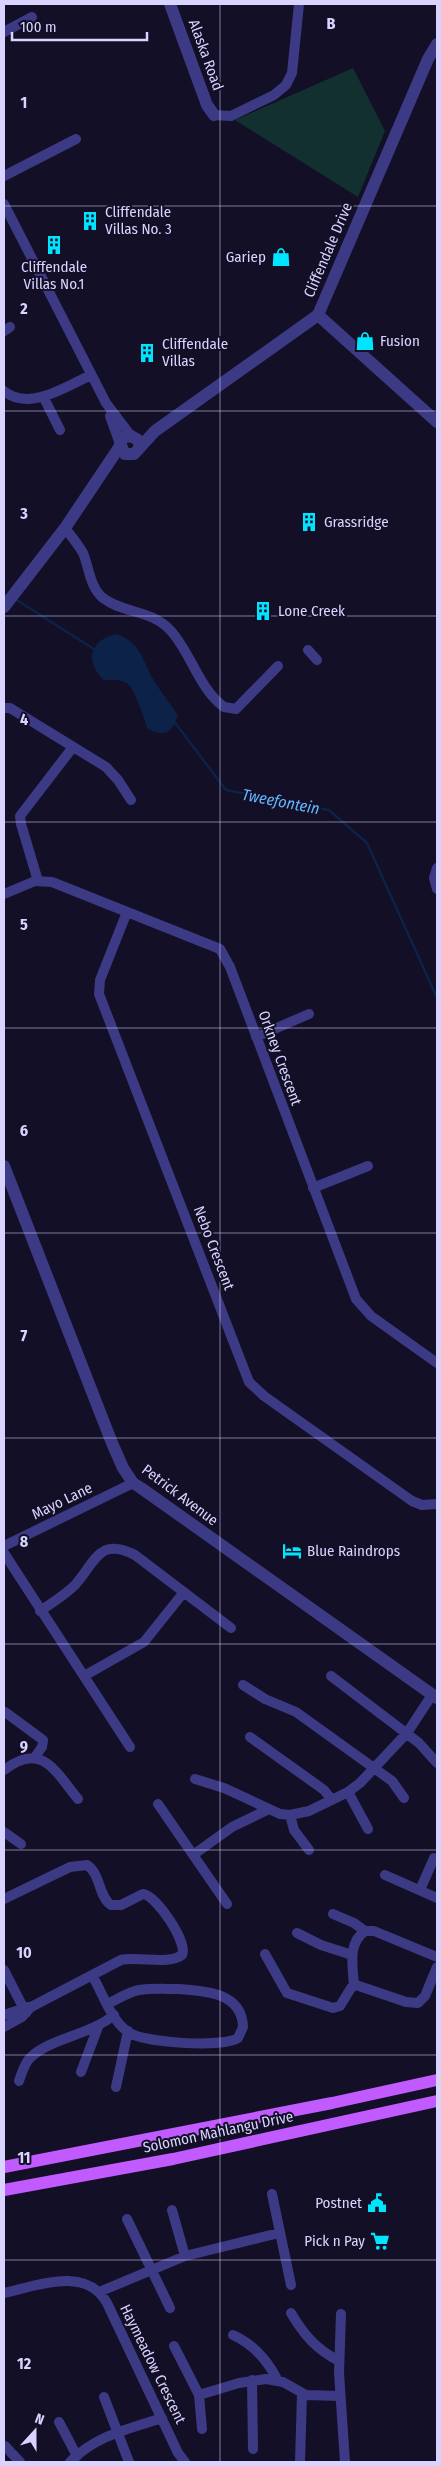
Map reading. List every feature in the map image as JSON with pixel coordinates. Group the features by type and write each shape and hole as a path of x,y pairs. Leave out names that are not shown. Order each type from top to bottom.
{"main road":[{"name":"Solomon Mahlangu Drive","path":"4,2167 322,2105 437,2080"},
{"name":"Solomon Mahlangu Drive","path":"4,2190 173,2159 437,2101"}],"street":[{"name":"Alaska Road","path":"170,4 207,104 214,115"},
{"path":"214,115 218,117 231,116 274,95 286,85 292,69 299,4"},
{"path":"4,32 32,17"},
{"name":"Cliffendale Drive","path":"135,439 155,431 318,315 428,58 437,44"},
{"path":"4,176 76,139"},
{"path":"4,204 106,403 123,448 134,454 135,439 106,403"},
{"path":"318,315 437,422"},
{"path":"4,391 18,397 44,398 91,375"},
{"path":"44,398 60,430"},
{"path":"4,607 65,528 123,448 124,437 135,439"},
{"path":"65,528 83,553 94,586 103,598 152,616 162,622 176,638 218,703 230,710 238,707 278,666"},
{"path":"308,650 317,660"},
{"path":"4,708 10,708 112,772 131,800"},
{"path":"4,894 38,881 20,816 73,747"},
{"path":"437,868 434,878 437,889"},
{"name":"Orkney Crescent","path":"38,881 52,882 220,949 230,967 313,1188 360,1306 437,1363"},
{"name":"Nebo Crescent","path":"127,912 100,980 99,994 249,1382 264,1396 412,1500 422,1505 437,1504"},
{"path":"256,1037 309,1014"},
{"name":"Petrick Avenue","path":"4,1166 112,1443 123,1468 133,1483 435,1697"},
{"path":"313,1188 368,1166"},
{"name":"Mayo Lane","path":"4,1546 133,1483"},
{"path":"40,1611 75,1585 96,1556 110,1548 126,1550 135,1555 231,1628"},
{"path":"4,1553 130,1747"},
{"path":"84,1676 144,1642 184,1592"},
{"path":"331,1676 406,1732 427,1750 437,1764"},
{"path":"243,1685 264,1700 296,1712 392,1781 404,1798"},
{"path":"195,1779 224,1788 267,1810 290,1815 309,1811 348,1792 375,1769 435,1697"},
{"path":"5,1712 43,1740 42,1747 35,1757"},
{"path":"250,1738 324,1790 332,1800"},
{"path":"6,1765 24,1758 35,1757 48,1764 78,1799"},
{"path":"348,1792 368,1829"},
{"path":"158,1804 227,1904"},
{"path":"193,1855 232,1827 267,1810"},
{"path":"290,1815 294,1830 309,1850"},
{"path":"4,1832 21,1844"},
{"path":"420,1890 434,1858"},
{"path":"4,1899 82,1864 92,1870 105,1899 111,1905 122,1905 143,1894 152,1897 182,1941 184,1949 182,1955 172,1959 129,1958 113,1964 93,1977 27,2009 4,2015"},
{"path":"385,1875 437,1898"},
{"path":"334,1914 354,1923 365,1931 374,1931 437,1957"},
{"path":"265,1954 284,1990 292,1996 336,2008 342,2004 354,1986 352,1956 358,1938 365,1931"},
{"path":"297,1933 321,1945 352,1956"},
{"path":"354,1986 363,1986 414,2004 425,1996 437,1967"},
{"path":"4,1970 27,2009"},
{"path":"93,1977 114,2015 128,2031 140,2036 221,2044 238,2038 242,2034 243,2022 238,2008 226,1997 213,1992 147,1989 130,1992 108,2004"},
{"path":"4,2027 27,2009"},
{"path":"19,2081 26,2063 37,2052 98,2027 114,2015"},
{"path":"81,2072 98,2027"},
{"path":"116,2087 128,2031"},
{"path":"272,2194 291,2286"},
{"path":"172,2210 185,2256"},
{"path":"127,2219 170,2308"},
{"path":"99,2292 185,2256 279,2233"},
{"name":"Haymeadow Crescent","path":"4,2293 69,2280 87,2284 99,2292 107,2303 185,2462"},
{"path":"291,2313 302,2333 312,2344 339,2361"},
{"path":"341,2314 339,2361 345,2462"},
{"path":"233,2335 251,2345 271,2368 278,2381"},
{"path":"174,2346 199,2395 202,2429"},
{"path":"199,2395 252,2380 278,2381 302,2394 340,2396"},
{"path":"252,2380 253,2449"},
{"path":"300,2462 302,2394"},
{"path":"104,2397 129,2462"},
{"path":"59,2422 74,2459 94,2442 162,2418"},
{"path":"5,2446 20,2462"}],"green space":[{"path":"353,68 385,131 358,197 235,120"}],"water":[{"path":"117,634 126,638 137,648 155,682 178,716 173,726 167,732 159,733 148,729 130,686 121,681 104,680 94,666 92,659 96,646 108,637"}],"waterway":[{"name":"Tweefontein","path":"15,599 97,651"},
{"name":"Tweefontein","path":"173,720 226,790 329,810 367,843 437,998"}],"place":[{"name":"Cliffendale Villas No. 3","path":"90,221"},
{"name":"Cliffendale Villas No.1","path":"54,245"},
{"name":"Gariep","path":"281,257"},
{"name":"Fusion","path":"365,341"},
{"name":"Cliffendale Villas","path":"147,353"},
{"name":"Grassridge","path":"309,522"},
{"name":"Lone Creek","path":"263,611"},
{"name":"Blue Raindrops","path":"292,1551"},
{"name":"Postnet","path":"377,2203"},
{"name":"Pick n Pay","path":"380,2241"}]}
